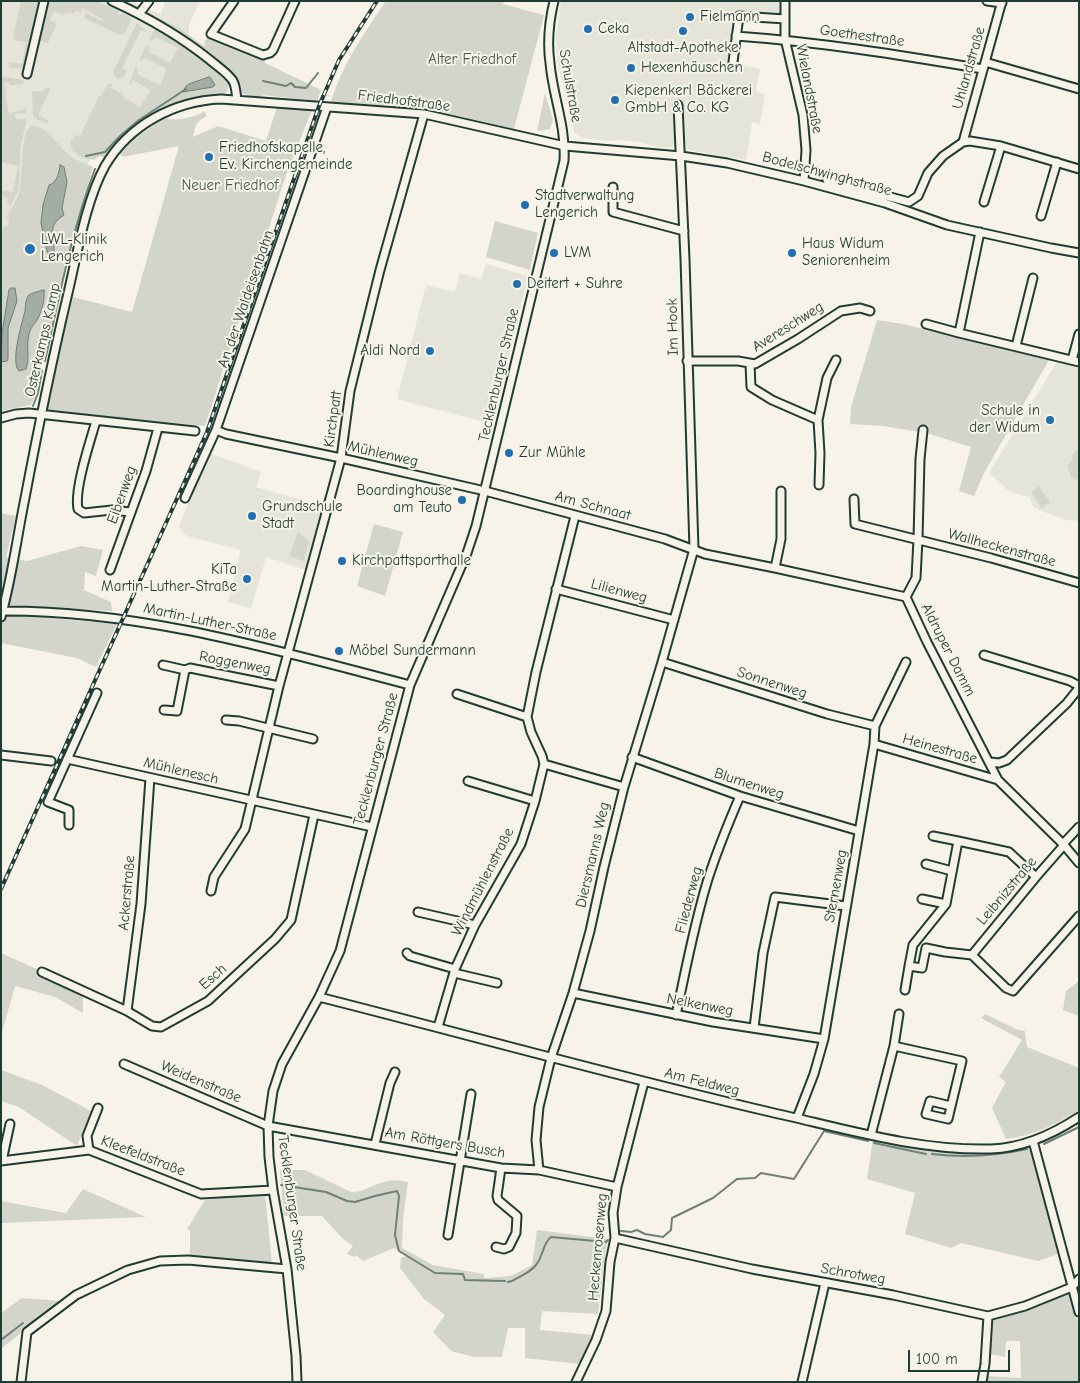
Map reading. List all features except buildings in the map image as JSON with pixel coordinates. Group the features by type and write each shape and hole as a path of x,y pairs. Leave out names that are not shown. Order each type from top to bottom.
{"street":[{"path":"27,74 44,1"},
{"path":"112,1 156,22 225,72 236,88 237,100"},
{"path":"139,14 149,1"},
{"path":"234,1 211,34 260,55 267,55 273,50 295,1"},
{"name":"Schulstraße","path":"554,1 549,27 550,64 563,124 565,146"},
{"name":"Wielandstraße","path":"785,1 785,39 803,114 806,150 804,181"},
{"path":"987,1 1002,2"},
{"name":"Uhlandstraße","path":"963,142 1002,2"},
{"path":"732,62 739,16 785,19"},
{"name":"Goethestraße","path":"736,36 785,39 872,50 983,70"},
{"path":"985,62 1079,89"},
{"name":"Osterkamps Kamp","path":"2,613 41,415 79,247 91,200 105,166 131,134 161,113 184,105 208,100 237,100"},
{"name":"Friedhofstraße","path":"237,100 424,114 565,146"},
{"name":"Im Hook","path":"678,105 694,549"},
{"name":"An der Waldeisenbahn","path":"185,498 216,430 327,107"},
{"name":"Kirchpatt","path":"210,891 214,877 245,829 279,686 341,458 350,391 380,270 424,114"},
{"path":"827,180 910,202 918,196 928,174 943,156 963,142 970,141 1001,146 1079,169"},
{"name":"Bodelschwinghstraße","path":"565,146 681,156 727,163 804,181 884,203 947,225 1079,252"},
{"name":"Tecklenburger Straße","path":"297,1382 287,1269 273,1190 268,1126 273,1091 282,1064 319,997 340,950 410,685 467,553 485,492 561,174 565,146"},
{"path":"984,202 1001,146"},
{"path":"1041,216 1057,162"},
{"path":"613,187 613,212 684,231"},
{"path":"959,334 980,232"},
{"path":"1016,346 1033,278"},
{"name":"Avereschweg","path":"687,361 738,361 756,364 841,311 860,308 870,311"},
{"path":"926,324 959,334 1076,361 1079,334"},
{"path":"819,485 818,420 827,378 836,360"},
{"name":"Avereschweg","path":"750,364 751,387 772,400 818,420"},
{"path":"1,418 16,414 41,415 195,432"},
{"path":"96,421 80,483 77,500 78,509 84,513 112,510 130,512"},
{"name":"Eibenweg","path":"110,570 146,471 158,428"},
{"name":"Mühlenweg","path":"216,430 226,434 341,458 485,492"},
{"path":"906,597 916,578 920,459 923,430"},
{"path":"775,568 780,538 781,491"},
{"name":"Am Schnaat","path":"485,492 665,539 694,549"},
{"name":"Wallheckenstraße","path":"854,499 856,524 992,558 1079,583"},
{"path":"575,516 536,672 527,717 544,764 624,787"},
{"name":"Aldruper Damm","path":"694,549 705,554 906,597 998,780 1064,845 1079,863"},
{"name":"Diersmanns Weg","path":"539,1170 536,1140 540,1107 551,1058 573,993 590,931 624,787 694,549"},
{"name":"Lilienweg","path":"556,589 674,620"},
{"name":"Martin-Luther-Straße","path":"2,613 86,615 146,622 199,632 288,653 410,685"},
{"path":"984,655 1070,681 1079,687 1067,703 1007,760 999,764 990,762"},
{"name":"Sonnenweg","path":"662,662 826,714 875,726"},
{"name":"Sternenweg","path":"798,1118 824,1039 874,744 875,726 906,662"},
{"name":"Roggenweg","path":"164,665 185,670 190,668 279,686"},
{"name":"Roggenweg","path":"164,710 177,711 185,670"},
{"path":"69,825 69,810 48,802 97,693"},
{"path":"457,694 527,717"},
{"path":"226,720 313,739"},
{"name":"Heinestraße","path":"874,744 998,780"},
{"path":"1,755 50,761"},
{"name":"Blumenweg","path":"632,758 740,796 859,831"},
{"name":"Mühlenesch","path":"67,759 372,827"},
{"name":"Windmühlenstraße","path":"438,1027 455,971 475,925 521,844 535,801 544,764"},
{"name":"Ackerstraße","path":"127,1011 141,904 150,778"},
{"path":"468,781 535,801"},
{"name":"Fliederweg","path":"676,1015 693,935 708,880 722,838 740,796"},
{"name":"Esch","path":"42,972 127,1011 152,1026 161,1027 208,1001 275,939 290,920 314,815"},
{"name":"Leibnizstraße","path":"972,955 1036,876 1079,827"},
{"path":"932,836 1009,852 1036,876"},
{"path":"905,990 913,945 946,904 958,841"},
{"path":"926,864 952,871"},
{"path":"754,1028 763,953 775,897 846,906"},
{"path":"922,900 946,904"},
{"path":"418,912 475,925"},
{"path":"913,945 945,952 972,955 1006,988 1013,991 1079,916"},
{"path":"909,966 922,968 926,948"},
{"path":"407,953 410,956 497,983"},
{"name":"Nelkenweg","path":"573,993 676,1015 824,1039"},
{"name":"Am Feldweg","path":"319,997 644,1082 871,1135 942,1148 993,1149 1033,1141 1079,1117"},
{"path":"871,1135 894,1046 900,1014"},
{"path":"894,1046 962,1061 951,1106"},
{"name":"Weidenstraße","path":"124,1064 268,1126"},
{"path":"375,1144 390,1083 395,1072"},
{"name":"Heckenrosenweg","path":"576,1382 596,1340 606,1311 610,1262 615,1238 613,1213 617,1186 644,1082"},
{"path":"448,1235 470,1094"},
{"path":"89,1150 87,1136 98,1108"},
{"name":"Kleefeldstraße","path":"10,1124 1,1161 89,1150 201,1194 273,1190"},
{"name":"Am Röttgers Busch","path":"268,1126 501,1168 539,1170 617,1186"},
{"path":"1033,1141 1079,1312"},
{"path":"496,1247 504,1249 509,1247 516,1233 517,1216 498,1200 497,1196 501,1168"},
{"name":"Schrotweg","path":"615,1238 752,1269 893,1295 988,1316 1025,1306 1072,1287 1079,1279"},
{"path":"21,1382 27,1332 76,1295 128,1270 160,1261 188,1260 287,1269"},
{"path":"802,1382 825,1283"},
{"path":"982,1382 988,1316"}],"shaded area":[{"name":"LWL-Klinik Lengerich","path":"1,1 128,1 161,14 165,1 200,1 189,25 186,91 96,148 74,191 1,384"},
{"path":"561,1 780,1 780,15 777,17 741,13 731,63 760,69 756,92 765,94 760,124 752,122 746,160 689,150 686,145 683,102 674,100 672,106 675,143 670,148 657,147 640,142 583,138 577,135 574,131 557,60 556,35"},
{"path":"210,77 215,85 213,87 183,92 189,84"},
{"path":"60,165 64,167 67,182 62,208 64,215 58,219 53,227 54,253 49,254 41,223 43,205 49,185 56,180"},
{"path":"486,264 528,276 493,424 397,399 426,285 455,292 460,273 481,279"},
{"path":"15,288 17,301 8,328 8,359 1,362 2,333 9,290"},
{"path":"44,290 42,309 29,334 26,369 19,371 16,351 27,298 30,294"},
{"name":"Schule in der Widum","path":"1057,362 1079,368 1079,521 1066,520 1034,508 1029,497 1010,492 989,473"},
{"name":"Grundschule Stadt","path":"209,453 261,472 256,487 323,506 306,570 266,557 251,609 228,602 241,550 186,536 179,526"}],"green space":[{"path":"21,1 40,1 31,43 14,40 13,38"},
{"path":"46,1 97,1 119,11 118,14 120,15 122,13 132,18 125,33 120,35 84,18 86,13 103,22 102,19 82,8 81,13 76,11 74,14 69,12 62,15 54,11 50,20 57,24 48,43 38,41"},
{"name":"Alter Friedhof","path":"386,1 504,1 503,4 544,15 514,129 434,110 331,102 348,62"},
{"path":"146,12 179,28 204,46 204,42 209,36 265,57 265,63 321,90 317,101 262,95 262,99 239,93 207,54 146,14"},
{"path":"137,23 147,31 141,30 122,68 127,71 124,77 118,79 113,72"},
{"path":"157,29 185,45 217,70 229,84 227,92 214,97 186,100 151,115 131,130 106,158 100,156 94,160 78,155 73,150 70,142 76,135 80,136 99,96 101,96 108,84 113,84 111,88 123,94 124,98 140,107 151,90 133,80 129,84 135,68 137,67 137,74 160,85 167,69 145,58 140,61 145,47 149,46 149,52 170,63 178,48 156,37 151,41 150,38 153,31"},
{"path":"26,43 30,44 25,67 21,69 9,67 9,62 22,64"},
{"path":"1,76 23,80 24,84 10,85 8,82 4,83 8,111 10,113 28,108 25,113 15,114 16,119 27,119 20,148 19,189 10,207 7,203 8,198 3,196 1,190 13,192 18,166 1,162"},
{"path":"48,87 51,88 38,115 49,121 46,124 33,116 32,91 42,92"},
{"path":"545,93 553,120 550,129 537,131"},
{"name":"Neuer Friedhof","path":"277,107 312,110 287,172 205,426 45,412 73,297 132,312 179,146 123,157 119,153 129,142 165,118 185,118 204,111 207,116 197,124 193,137 218,126 266,141"},
{"path":"31,125 44,130 69,155 93,167 43,361 36,362 36,366 41,367 36,394 31,405 1,411 1,235 4,226 8,226 9,218 6,218 19,193 23,147 27,130"},
{"path":"495,221 538,233 530,270 486,257"},
{"path":"877,320 903,324 1049,360 984,473 974,496 959,491 971,447 926,433 883,426 850,424 851,407"},
{"path":"1076,450 1079,451 1079,479 1076,480 1071,477 1067,466 1073,459 1072,456"},
{"path":"1039,486 1050,502 1042,508 1031,492"},
{"path":"1,513 16,516 6,557 27,561 81,546 103,550 96,576 85,572 84,590 111,602 112,611 1,605"},
{"path":"374,524 403,532 385,596 357,586"},
{"path":"298,532 309,541 304,561 289,556"},
{"path":"1,614 117,624 96,667 77,658 1,643"},
{"path":"1,953 83,990 83,1013 55,997 15,986 1,1036"},
{"path":"1079,981 1079,1016 1063,1010 1066,991"},
{"path":"985,1014 1018,1030 1025,1031 1027,1047 1079,1068 1079,1110 1044,1129 1006,1139 992,1108 1006,1082 999,1077 1022,1040 981,1018"},
{"path":"1,1070 42,1085 91,1111 77,1146 19,1107 1,1101"},
{"path":"873,1139 941,1152 991,1152 1030,1146 1061,1253 1038,1261 961,1243 951,1248 905,1234 915,1193 867,1179"},
{"path":"280,1170 305,1170 351,1192 388,1181 408,1182 403,1220 402,1248 433,1265 484,1274 484,1278 511,1276 532,1265 537,1230 608,1239 598,1314 542,1311 540,1330 593,1335 580,1364 525,1358 525,1328 508,1328 502,1357 474,1357 451,1351 433,1332 445,1315 424,1299 400,1268 401,1258 406,1256 394,1248 363,1261 356,1255 354,1257 347,1254 353,1246 342,1238 322,1216 284,1216"},
{"path":"83,1189 146,1217 1,1223 1,1201 66,1213"},
{"path":"265,1194 272,1264 190,1256 190,1230 187,1229 205,1200"},
{"path":"1070,1292 1079,1325 1079,1382 986,1382 987,1376 1021,1378 1020,1341 1006,1341 1005,1357 989,1354 992,1320"},
{"path":"22,1298 61,1301 1,1349 1,1313"}],"waterway":[{"path":"263,81 286,86 291,83 295,87 306,88 318,73"},
{"path":"86,156 105,152 139,120 186,89"},
{"path":"45,361 79,215 95,169"},
{"path":"33,406 38,393 42,370"},
{"path":"1044,1144 1079,1127"},
{"path":"621,1231 631,1232 637,1230 645,1234 663,1237 671,1230 672,1218 713,1198 737,1179 755,1178 761,1173 794,1179 824,1131 868,1141"},
{"path":"874,1143 926,1154"},
{"path":"932,1154 980,1156 1027,1149"},
{"path":"281,1185 326,1192 347,1201 355,1202 397,1191 399,1196 395,1235 399,1251 435,1273 463,1274 465,1280 505,1281"},
{"path":"508,1282 523,1275 536,1265 551,1237 606,1242 608,1240"},
{"path":"1,1340 23,1323"}],"railway":[{"path":"1,889 207,432 319,106 339,60 377,1"}],"place":[{"name":"Fielmann","path":"690,17"},
{"name":"Ceka","path":"588,29"},
{"name":"Altstadt-Apotheke","path":"683,31"},
{"name":"Hexenhäuschen","path":"631,68"},
{"name":"Kiepenkerl Bäckerei GmbH & Co. KG","path":"615,100"},
{"name":"Friedhofskapelle, Ev. Kirchengemeinde","path":"209,157"},
{"name":"Stadtverwaltung Lengerich","path":"525,205"},
{"name":"LWL-Klinik Lengerich","path":"30,249"},
{"name":"LVM","path":"554,253"},
{"name":"Haus Widum Seniorenheim","path":"792,253"},
{"name":"Deitert + Suhre","path":"517,284"},
{"name":"Aldi Nord","path":"430,351"},
{"name":"Schule in der Widum","path":"1050,420"},
{"name":"Zur Mühle","path":"509,453"},
{"name":"Boardinghouse am Teuto","path":"462,500"},
{"name":"Grundschule Stadt","path":"252,516"},
{"name":"Kirchpattsporthalle","path":"342,561"},
{"name":"KiTa Martin-Luther-Straße","path":"247,579"},
{"name":"Möbel Sundermann","path":"339,651"}]}
